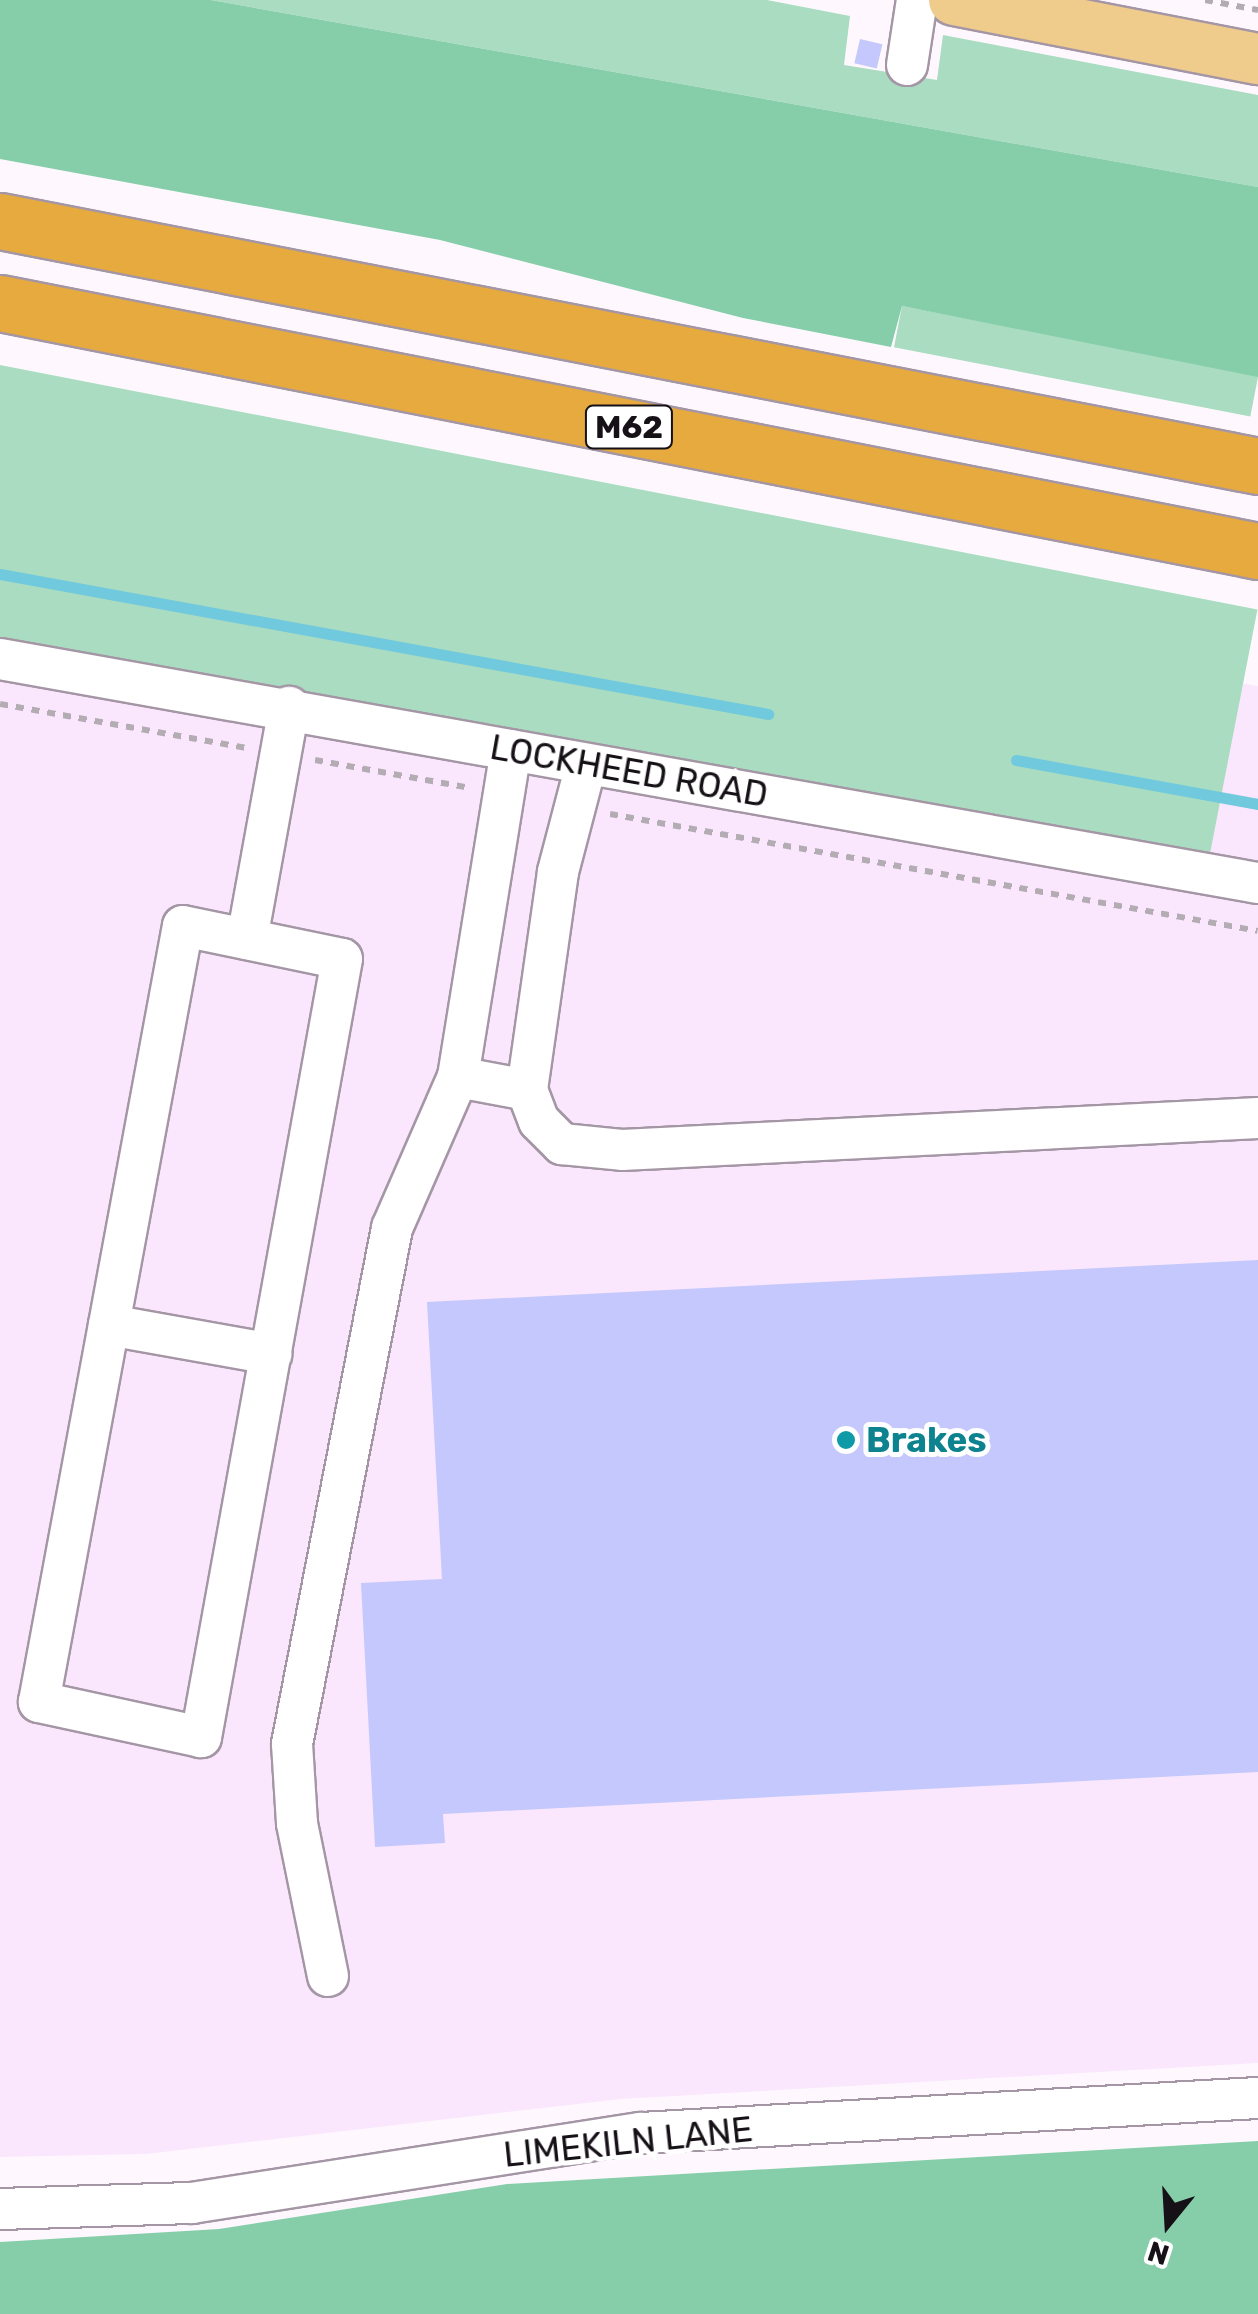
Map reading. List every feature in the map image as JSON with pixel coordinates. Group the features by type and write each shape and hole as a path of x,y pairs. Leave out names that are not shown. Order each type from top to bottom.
{"highway":[{"name":"M62","path":"0,221 1258,466"},
{"name":"M62","path":"0,303 1258,551"}],"main road":[{"path":"954,0 1066,11 1258,60"}],"street":[{"path":"907,65 918,0"},
{"name":"LOCKHEED ROAD","path":"0,659 289,707 586,765 1258,883"},
{"path":"248,939 289,707"},
{"path":"328,1976 297,1823 292,1744 392,1228 458,1078 510,750"},
{"path":"586,765 558,872 527,1090 539,1120 562,1144 622,1150 1258,1118"},
{"path":"183,926 342,959 201,1738 39,1702 109,1325 183,926"},
{"path":"458,1078 527,1090"},
{"path":"109,1325 270,1354"},
{"name":"LIMEKILN LANE","path":"0,2209 192,2203 641,2133 1258,2098"}],"path":[{"path":"1204,0 1258,10"},
{"path":"0,704 247,748"},
{"path":"315,760 430,781"},
{"path":"638,819 1258,931"}],"shaded area":[{"path":"0,490 1258,686 1258,2063 621,2099 146,2154 0,2157"}],"green space":[{"path":"0,0 211,0 1258,187 1258,377 902,306 891,347 743,318 440,240 0,159"},
{"path":"211,0 767,0 850,16 844,65 937,80 943,35 1258,95 1258,187"},
{"path":"902,306 1258,375 1250,416 894,347"},
{"path":"0,365 1257,609 1206,873 0,639"},
{"path":"1258,2141 1258,2314 0,2314 0,2242 219,2229 507,2184"}],"building":[{"path":"860,39 882,44 877,69 854,63"},
{"name":"Brakes","path":"1258,1260 1258,1772 443,1814 445,1843 375,1847 361,1583 442,1579 427,1302"}],"waterway":[{"path":"0,574 768,714"},
{"path":"1016,760 1258,804"}],"place":[{"name":"Brakes","path":"846,1440"}]}
